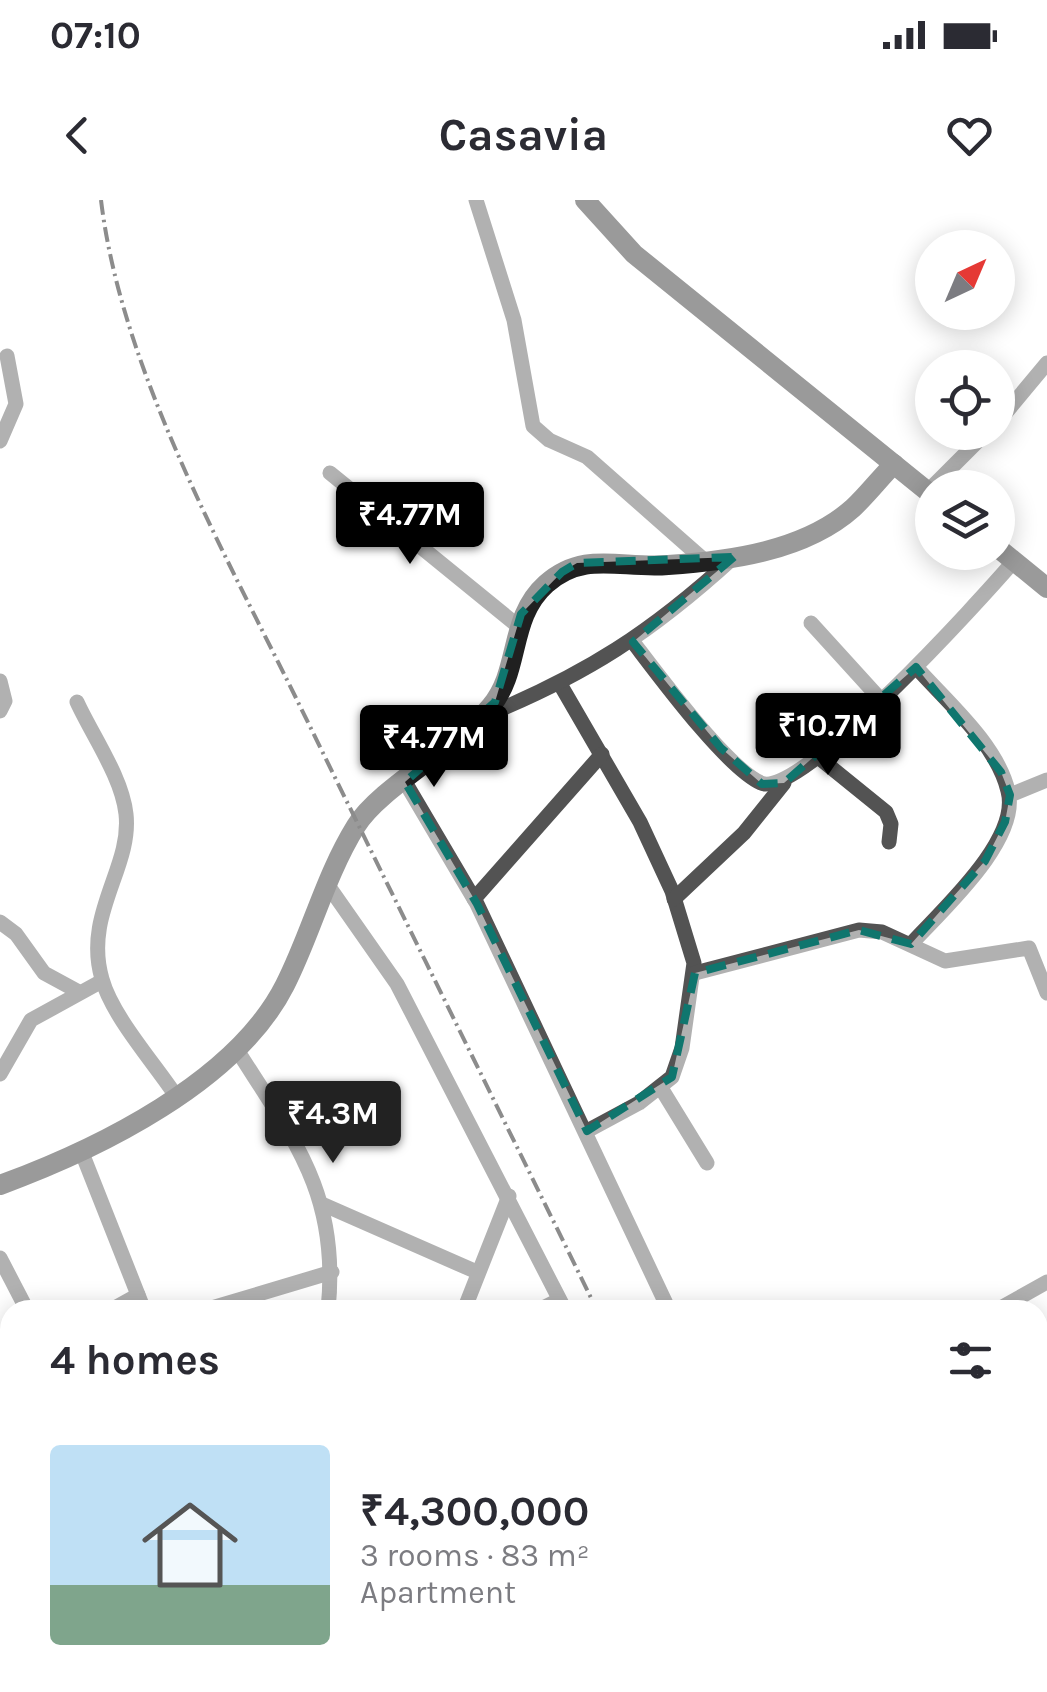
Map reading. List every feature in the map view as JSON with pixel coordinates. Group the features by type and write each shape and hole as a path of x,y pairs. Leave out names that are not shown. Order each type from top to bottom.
{"street":[{"path":"476,200 514,320 533,426 548,440 587,457 705,561"},
{"path":"585,200 634,254 915,481"},
{"path":"0,441 16,404 7,356"},
{"path":"1015,402 1047,363"},
{"path":"951,470 970,450"},
{"path":"2,1178 82,1153 176,1096 237,1050 264,1022 285,985 357,822 480,718 504,681 521,614 543,586 577,563 666,566 759,554 805,536 850,510 894,464"},
{"path":"330,474 518,626"},
{"path":"480,718 560,684 633,642 734,557"},
{"path":"1015,561 1047,588"},
{"path":"674,899 757,819 784,783 916,667 993,570"},
{"path":"811,623 881,700"},
{"path":"633,642 721,748 762,784 784,783"},
{"path":"911,944 985,861 998,841 1010,795 1001,772 973,731 916,667"},
{"path":"0,681 5,702 0,711"},
{"path":"560,684 602,754 674,899 695,974 678,1065 662,1088 587,1131"},
{"path":"77,702 126,816 124,838 100,914 97,947 102,980 176,1096"},
{"path":"474,899 602,754"},
{"path":"818,757 886,812 891,824 889,842"},
{"path":"1010,795 1047,780"},
{"path":"405,782 474,899 664,1300"},
{"path":"328,884 397,984 560,1300"},
{"path":"0,922 16,934 44,973 80,992"},
{"path":"695,974 859,930 882,932 945,961 1029,948 1047,993"},
{"path":"0,1074 31,1020 102,980"},
{"path":"237,1050 306,1162 322,1204 332,1272 329,1300"},
{"path":"662,1088 707,1163"},
{"path":"82,1153 140,1300"},
{"path":"467,1300 509,1196"},
{"path":"322,1204 476,1272"},
{"path":"0,1258 6,1282"},
{"path":"239,1300 332,1272"},
{"path":"1016,1300 1047,1282"}],"highlighted area":[{"path":"734,557 633,642 721,748 762,784 784,783 916,667 1001,772 1010,795 1005,822 985,861 911,944 859,930 695,973 672,1077 587,1131 477,904 405,782 495,702 521,614 562,572 577,563"}],"railway":[{"path":"101,200 112,263 130,327 178,455 592,1300"}]}
